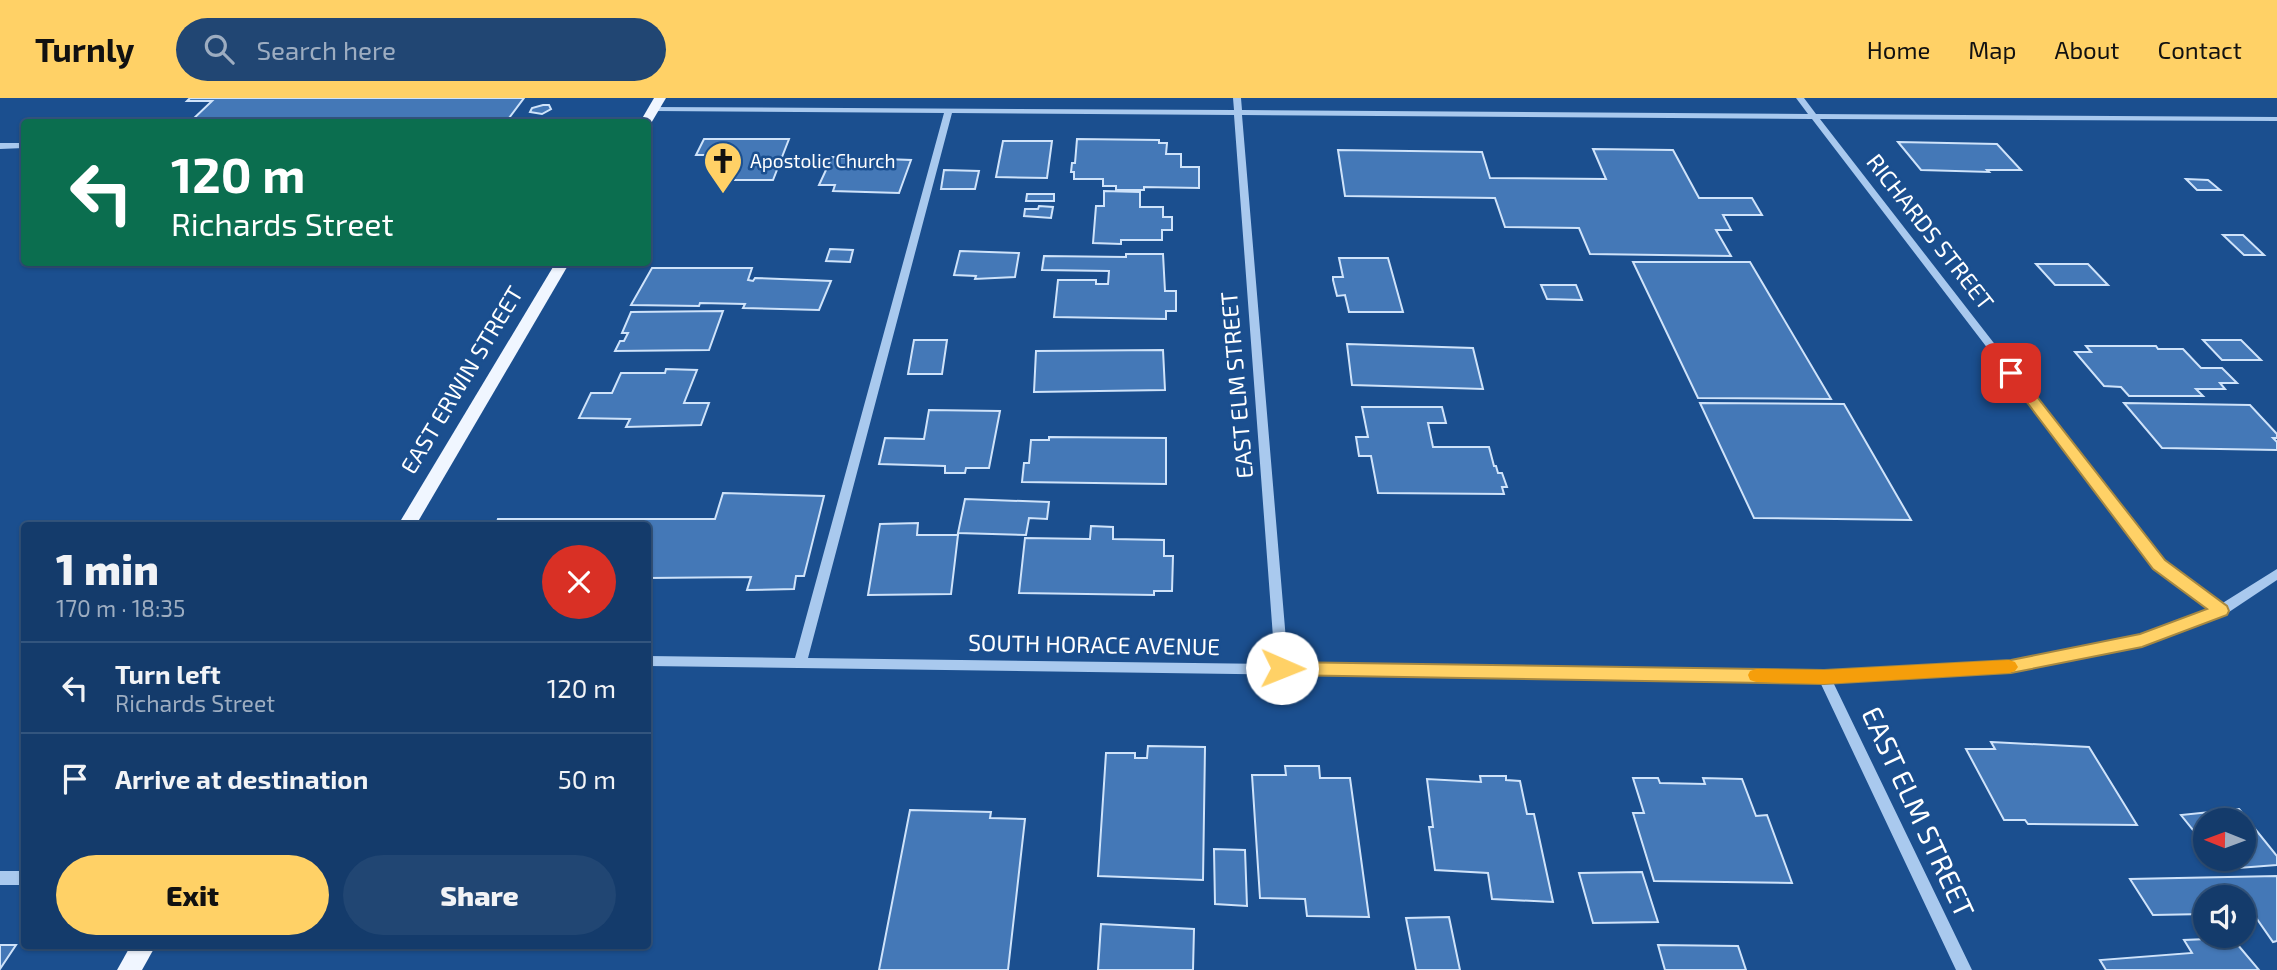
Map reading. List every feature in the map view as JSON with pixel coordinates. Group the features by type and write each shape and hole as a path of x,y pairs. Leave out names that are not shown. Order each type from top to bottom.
{"main road":[{"path":"648,119 660,98"},
{"name":"EAST ERWIN STREET","path":"409,522 561,266"},
{"path":"129,970 142,949"}],"street":[{"name":"EAST ELM STREET","path":"1237,98 1282,668"},
{"name":"RICHARDS STREET","path":"1800,98 2159,564 2221,611"},
{"path":"654,109 2277,119"},
{"path":"800,663 948,112"},
{"path":"0,146 21,146"},
{"name":"SOUTH HORACE AVENUE","path":"651,661 1824,677 2011,666 2142,640 2221,611 2277,574"},
{"name":"EAST ELM STREET","path":"1824,677 1964,970"},
{"path":"0,878 21,878"}],"building":[{"path":"190,98 524,98 508,119 193,119 212,101 187,101"},
{"path":"549,105 551,109 542,114 530,112 532,108"},
{"path":"704,139 789,139 773,180 726,180 737,155 696,155"},
{"path":"1077,139 1159,140 1159,143 1167,143 1166,154 1181,154 1181,167 1199,167 1199,188 1144,187 1144,190 1116,190 1116,186 1103,186 1103,179 1074,179 1074,172 1071,172 1072,163 1075,163"},
{"path":"1003,141 1052,141 1047,178 996,177"},
{"path":"1898,142 1997,144 2021,170 1921,170"},
{"path":"1593,149 1673,150 1699,198 1752,198 1762,215 1723,215 1731,230 1716,230 1731,256 1590,254 1579,228 1505,227 1495,198 1345,196 1338,150 1482,152 1490,178 1606,179"},
{"path":"832,157 911,160 899,193 833,191 835,185 819,185"},
{"path":"944,170 979,171 975,189 941,189"},
{"path":"2186,179 2208,180 2220,190 2197,190"},
{"path":"1104,191 1140,192 1140,207 1163,207 1163,217 1172,217 1172,230 1162,230 1162,240 1121,240 1121,244 1093,243 1096,206 1104,206"},
{"path":"1027,194 1054,194 1054,201 1026,201"},
{"path":"1039,206 1053,207 1051,218 1024,216 1025,209 1038,209"},
{"path":"2223,235 2243,235 2264,255 2244,255"},
{"path":"830,249 853,250 850,262 826,261"},
{"path":"960,251 1019,253 1015,277 975,279 976,276 954,275"},
{"path":"1126,254 1163,254 1165,291 1176,291 1176,311 1166,311 1166,319 1054,317 1058,280 1096,280 1096,284 1108,284 1109,271 1042,270 1044,256 1126,257"},
{"path":"1339,258 1388,258 1403,312 1349,312 1345,295 1337,296 1333,280 1333,277 1343,277"},
{"path":"1633,262 1750,262 1831,399 1698,398"},
{"path":"2036,264 2088,264 2108,285 2055,285"},
{"path":"652,268 752,268 748,280 753,281 755,278 831,281 819,310 743,308 745,304 631,305"},
{"path":"1541,285 1576,285 1582,300 1547,299"},
{"path":"723,311 709,350 615,351 628,333 622,333 631,312"},
{"path":"914,340 947,340 942,374 908,374"},
{"path":"2203,340 2241,340 2261,360 2222,360"},
{"path":"1347,344 1473,348 1483,389 1352,385"},
{"path":"2086,346 2156,346 2158,349 2183,349 2201,368 2222,368 2237,383 2220,383 2225,389 2196,389 2203,396 2129,396 2121,387 2104,386 2075,352 2091,352"},
{"path":"1163,350 1165,390 1034,392 1036,351"},
{"path":"666,369 697,370 684,403 709,403 701,425 626,427 630,419 579,418 591,393 612,393 621,373 665,373"},
{"path":"1700,403 1844,404 1911,520 1754,518"},
{"path":"2124,403 2250,405 2277,434 2277,438 2273,438 2277,442 2277,450 2162,448"},
{"path":"1362,407 1442,407 1446,423 1428,423 1433,447 1489,447 1494,466 1498,473 1502,473 1507,487 1502,487 1504,494 1378,493 1371,456 1359,456 1356,437 1368,437"},
{"path":"929,410 1000,411 989,468 966,468 965,473 945,473 945,466 879,464 885,438 924,439"},
{"path":"1049,437 1166,438 1166,484 1022,482 1024,463 1029,463 1031,440 1049,440"},
{"path":"723,493 824,496 804,576 796,576 794,589 747,590 751,577 651,578 651,522 497,522 498,519 715,519"},
{"path":"965,499 1049,502 1047,519 1029,518 1026,535 958,533"},
{"path":"918,523 917,535 958,535 951,594 868,595 880,524"},
{"path":"1091,526 1113,527 1113,539 1164,540 1164,556 1173,556 1172,591 1154,591 1154,595 1019,593 1025,538 1090,539"},
{"path":"1991,742 2089,747 2137,825 2028,824 2025,820 2004,820 1966,749 1995,749"},
{"path":"1148,746 1205,747 1203,880 1098,876 1106,753 1135,753 1135,758 1147,758"},
{"path":"1285,766 1319,766 1320,778 1350,778 1369,917 1307,916 1305,899 1260,898 1252,775 1286,775"},
{"path":"1480,776 1506,776 1506,780 1520,781 1527,814 1534,814 1553,902 1492,899 1488,873 1435,870 1429,827 1433,827 1427,779 1481,782"},
{"path":"1633,778 1658,778 1660,783 1705,784 1703,778 1742,779 1756,816 1767,815 1792,883 1654,881 1633,813 1644,813"},
{"path":"910,810 991,812 990,818 1025,819 1008,970 879,970"},
{"path":"2193,814 2193,830 2181,815"},
{"path":"2256,830 2277,856 2277,865 2256,867"},
{"path":"1214,849 1245,850 1247,906 1215,904"},
{"path":"1642,872 1658,922 1593,923 1579,873"},
{"path":"2277,876 2277,941 2273,942 2256,918 2256,885 2193,885 2193,914 2153,915 2130,879"},
{"path":"1449,917 1460,970 1416,970 1406,918"},
{"path":"1101,924 1194,929 1193,970 1098,970"},
{"path":"2184,940 2193,940 2193,948 2240,948 2259,970 2106,970 2100,960 2192,953"},
{"path":"0,945 16,945 0,969"},
{"path":"1658,945 1738,946 1746,970 1665,970"}],"slow traffic":[{"path":"1756,675 1824,677 2009,667"}],"place":[{"name":"Apostolic Church","path":"723,195"}],"route":[{"path":"1282,668 1824,677 2011,666 2142,640 2221,611 2159,564 2011,373"}]}
